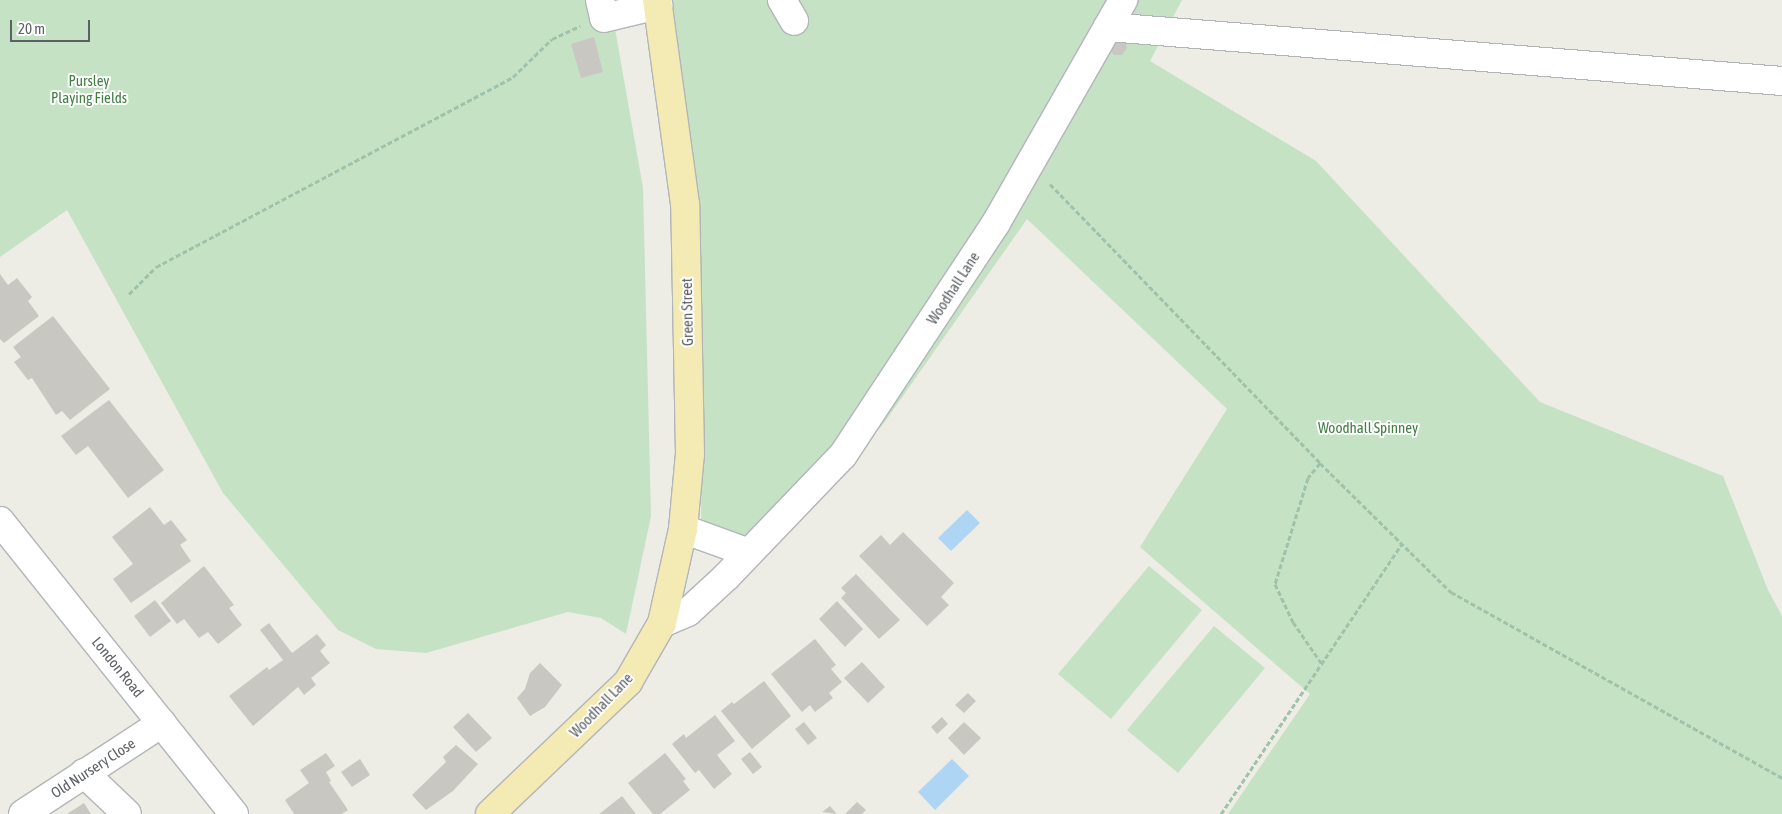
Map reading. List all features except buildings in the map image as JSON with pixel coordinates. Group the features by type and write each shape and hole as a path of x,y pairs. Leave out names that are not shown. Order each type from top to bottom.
{"main road":[{"name":"Green Street","path":"657,3 685,204 690,454 683,529 662,623"},
{"name":"Woodhall Lane","path":"490,814 628,682 662,623"}],"street":[{"name":"Woodhall Lane","path":"662,623 688,612 749,553 843,455 996,223 1123,0"},
{"path":"602,9 657,3"},
{"path":"1108,27 1782,81"},
{"name":"London Road","path":"0,521 234,814"},
{"path":"683,529 749,553"},
{"name":"Old Nursery Close","path":"23,814 162,722"},
{"path":"84,774 127,814"}],"path":[{"path":"129,294 156,268 513,77 552,39 586,23 602,9"},
{"path":"1030,163 1401,546 1451,592 1782,778"},
{"path":"1320,463 1308,478 1275,584 1293,622 1322,664"},
{"path":"1221,814 1401,546"}],"green space":[{"name":"Pursley Playing Fields","path":"0,0 610,0 643,188 651,516 626,634 601,618 568,612 426,653 376,649 338,630 223,493 67,210 0,257"},
{"name":"Woodhall Spinney","path":"667,0 1182,0 1150,61 1316,161 1540,402 1723,476 1768,590 1782,616 1782,814 1228,814 1310,694 1140,547 1227,409 1027,219 884,423 845,468 749,542 701,530 702,367"},
{"path":"1149,566 1202,610 1111,719 1058,674"},
{"path":"1214,626 1265,668 1178,773 1127,730"}],"water":[{"path":"967,510 980,523 951,551 938,538"},
{"path":"952,759 969,776 935,810 918,792"}]}
